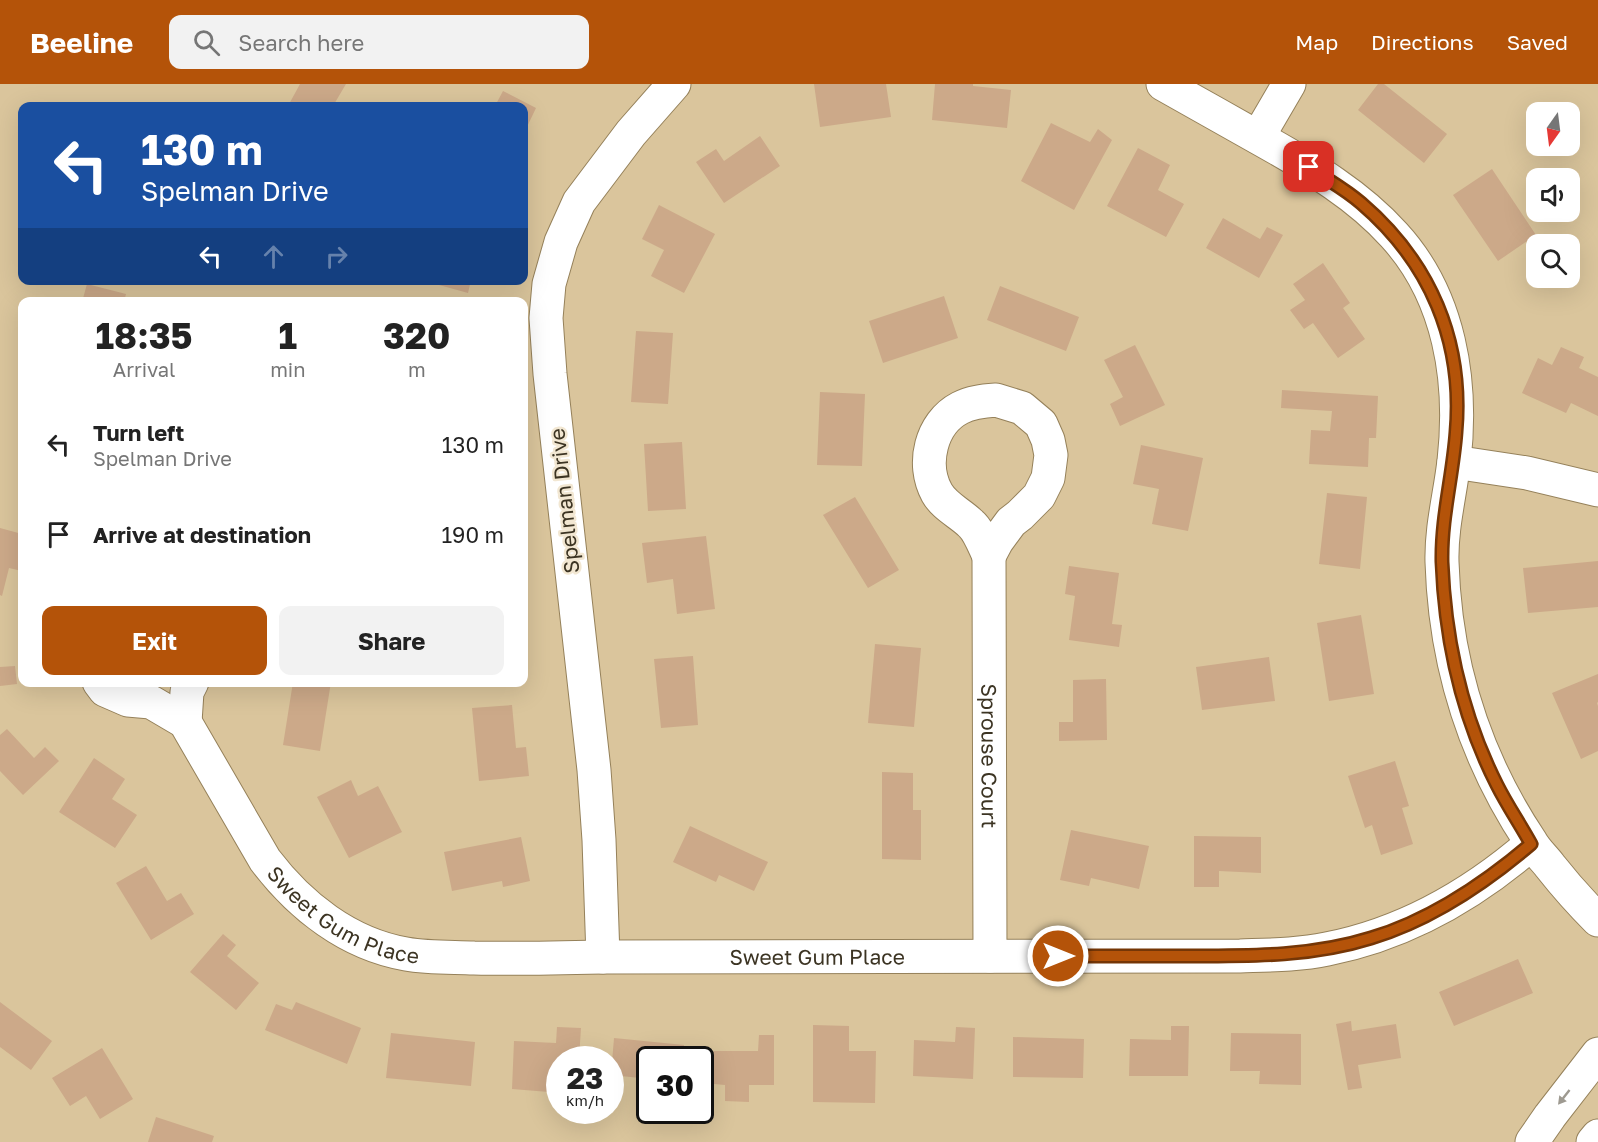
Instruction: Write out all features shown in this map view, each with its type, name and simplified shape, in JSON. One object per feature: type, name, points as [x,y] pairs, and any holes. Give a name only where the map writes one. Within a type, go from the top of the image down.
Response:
[{"type":"street","name":"Spelman Drive","points":[[603,957],[594,770],[550,374],[546,318],[549,284],[561,242],[579,202],[631,133],[675,84]]},
{"type":"street","points":[[1163,84],[1309,167],[1360,202],[1395,235],[1412,257],[1436,298],[1455,370],[1458,413],[1454,462],[1443,522],[1442,561],[1446,616],[1455,669],[1469,719],[1497,784],[1531,844],[1575,897],[1598,920]]},
{"type":"street","points":[[1258,137],[1289,84]]},
{"type":"street","points":[[996,400],[1022,408],[1041,424],[1051,455],[1048,478],[1039,496],[1011,522],[989,556],[973,525],[945,504],[936,492],[929,460],[936,430],[946,418],[960,408],[977,401],[996,400]]},
{"type":"street","points":[[1454,462],[1527,473],[1598,490]]},
{"type":"street","name":"Sprouse Court","points":[[989,556],[990,956]]},
{"type":"street","name":"Sweet Gum Place","points":[[103,687],[128,700],[151,702],[185,722],[265,860],[297,897],[334,926],[359,939],[405,954],[428,957],[1240,956],[1289,954],[1326,950],[1372,938],[1415,922],[1474,888],[1506,866],[1531,844]]},
{"type":"street","points":[[185,722],[187,692],[190,687]]},
{"type":"street","points":[[1532,1142],[1598,1054]]},
{"type":"street","points":[[1593,1142],[1598,1136]]},
{"type":"building","points":[[300,84],[346,84],[335,102],[290,102]]},
{"type":"building","points":[[814,84],[886,84],[891,117],[820,127]]},
{"type":"building","points":[[935,84],[973,84],[973,86],[1011,90],[1007,128],[932,120]]},
{"type":"building","points":[[1378,84],[1384,84],[1447,134],[1424,163],[1358,110]]},
{"type":"building","points":[[503,91],[524,102],[497,102]]},
{"type":"building","points":[[528,104],[536,108],[528,125]]},
{"type":"building","points":[[1051,123],[1090,142],[1098,129],[1112,140],[1074,210],[1021,181]]},
{"type":"building","points":[[760,136],[780,166],[724,203],[696,162],[716,149],[724,161]]},
{"type":"building","points":[[1138,148],[1170,165],[1158,190],[1184,204],[1166,237],[1107,206]]},
{"type":"building","points":[[1492,169],[1535,234],[1526,234],[1526,242],[1498,261],[1453,195]]},
{"type":"building","points":[[659,205],[715,234],[684,293],[651,276],[664,250],[642,239]]},
{"type":"building","points":[[1223,218],[1260,239],[1267,227],[1283,235],[1259,278],[1206,248]]},
{"type":"building","points":[[1323,263],[1350,303],[1343,308],[1365,339],[1338,358],[1313,323],[1304,329],[1290,310],[1305,300],[1293,284]]},
{"type":"building","points":[[87,285],[126,294],[125,297],[83,297]]},
{"type":"building","points":[[439,285],[470,285],[468,293]]},
{"type":"building","points":[[1000,286],[1079,317],[1066,351],[987,320]]},
{"type":"building","points":[[944,296],[958,338],[883,363],[869,321]]},
{"type":"building","points":[[636,331],[673,333],[668,404],[631,402]]},
{"type":"building","points":[[1135,345],[1165,405],[1120,426],[1110,404],[1123,397],[1104,360]]},
{"type":"building","points":[[1561,347],[1584,357],[1579,368],[1598,377],[1598,416],[1571,403],[1566,413],[1522,393],[1538,358],[1552,365]]},
{"type":"building","points":[[1282,390],[1378,396],[1376,438],[1369,438],[1368,467],[1309,464],[1311,430],[1330,431],[1332,411],[1281,408]]},
{"type":"building","points":[[820,392],[865,394],[862,466],[817,465]]},
{"type":"building","points":[[682,442],[686,509],[648,511],[644,444]]},
{"type":"building","points":[[1141,445],[1203,458],[1188,531],[1152,524],[1159,489],[1133,484]]},
{"type":"building","points":[[1327,493],[1367,497],[1360,569],[1319,564]]},
{"type":"building","points":[[855,497],[899,570],[868,588],[823,515]]},
{"type":"building","points":[[0,528],[18,533],[18,570],[9,568],[2,596],[0,595]]},
{"type":"building","points":[[706,536],[715,609],[677,614],[673,579],[647,583],[642,543]]},
{"type":"building","points":[[1598,561],[1598,607],[1528,613],[1523,568]]},
{"type":"building","points":[[1069,566],[1119,573],[1112,624],[1122,625],[1119,647],[1069,640],[1075,596],[1065,594]]},
{"type":"building","points":[[1361,615],[1374,694],[1329,701],[1317,623]]},
{"type":"building","points":[[875,644],[921,648],[914,727],[868,723]]},
{"type":"building","points":[[693,656],[698,725],[661,728],[654,659]]},
{"type":"building","points":[[1269,657],[1275,701],[1202,710],[1196,667]]},
{"type":"building","points":[[15,666],[17,684],[0,686],[0,667]]},
{"type":"building","points":[[1598,674],[1598,751],[1581,759],[1552,693]]},
{"type":"building","points":[[1106,679],[1107,740],[1059,741],[1059,722],[1073,722],[1073,680]]},
{"type":"building","points":[[292,687],[330,687],[320,751],[283,745]]},
{"type":"building","points":[[512,705],[516,748],[526,747],[529,776],[479,781],[472,708]]},
{"type":"building","points":[[7,729],[34,758],[45,747],[59,761],[23,795],[0,771],[0,735]]},
{"type":"building","points":[[94,758],[125,779],[112,799],[137,815],[115,848],[59,812]]},
{"type":"building","points":[[1395,761],[1409,806],[1402,808],[1413,844],[1381,855],[1372,825],[1365,828],[1348,776]]},
{"type":"building","points":[[882,772],[913,773],[913,810],[921,810],[921,860],[882,859]]},
{"type":"building","points":[[351,780],[358,796],[378,786],[402,832],[349,858],[317,797]]},
{"type":"building","points":[[690,826],[768,862],[754,891],[719,875],[716,882],[673,862]]},
{"type":"building","points":[[1071,830],[1149,846],[1139,889],[1091,878],[1089,886],[1060,880]]},
{"type":"building","points":[[1194,836],[1261,837],[1261,873],[1219,871],[1219,887],[1194,887]]},
{"type":"building","points":[[521,837],[530,881],[503,887],[502,881],[452,891],[444,852]]},
{"type":"building","points":[[146,866],[167,901],[181,893],[194,914],[151,940],[116,883]]},
{"type":"building","points":[[223,934],[236,945],[227,956],[259,983],[236,1010],[190,972]]},
{"type":"building","points":[[1518,959],[1533,993],[1454,1026],[1439,992]]},
{"type":"building","points":[[0,1002],[52,1041],[31,1070],[0,1047]]},
{"type":"building","points":[[296,1002],[361,1028],[347,1064],[265,1030],[276,1004],[292,1010]]},
{"type":"building","points":[[1351,1021],[1352,1031],[1396,1024],[1401,1058],[1358,1065],[1362,1088],[1348,1090],[1336,1024]]},
{"type":"building","points":[[813,1025],[849,1026],[849,1051],[876,1051],[875,1103],[813,1102]]},
{"type":"building","points":[[1171,1026],[1189,1026],[1188,1076],[1129,1076],[1130,1039],[1171,1040]]},
{"type":"building","points":[[557,1027],[581,1028],[580,1046],[546,1046],[546,1092],[512,1089],[514,1041],[556,1043]]},
{"type":"building","points":[[956,1027],[975,1028],[973,1079],[913,1076],[914,1040],[955,1042]]},
{"type":"building","points":[[391,1033],[475,1042],[471,1086],[386,1078]]},
{"type":"building","points":[[1231,1033],[1301,1034],[1301,1085],[1259,1084],[1260,1071],[1230,1071]]},
{"type":"building","points":[[759,1035],[774,1035],[774,1085],[749,1085],[749,1102],[725,1101],[725,1085],[714,1084],[714,1051],[758,1051]]},
{"type":"building","points":[[1013,1037],[1084,1039],[1083,1078],[1013,1077]]},
{"type":"building","points":[[614,1038],[684,1045],[636,1046],[636,1078],[624,1076],[624,1046],[613,1046]]},
{"type":"building","points":[[102,1048],[133,1099],[100,1119],[86,1096],[70,1106],[52,1078]]},
{"type":"building","points":[[156,1117],[214,1136],[212,1142],[148,1142]]},
{"type":"route","points":[[1058,956],[1240,956],[1326,950],[1372,938],[1415,922],[1474,888],[1506,866],[1531,844],[1497,784],[1469,719],[1455,669],[1446,616],[1442,561],[1443,522],[1454,462],[1458,413],[1455,370],[1449,340],[1436,298],[1412,257],[1395,235],[1360,202],[1309,167]]}]
